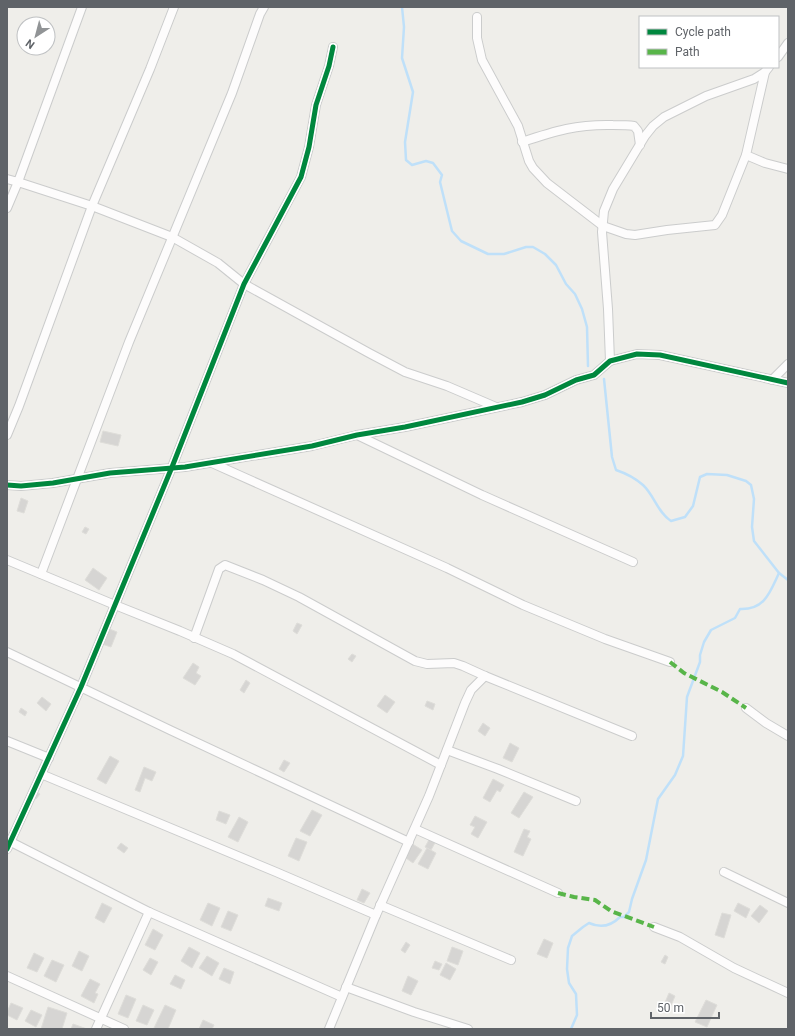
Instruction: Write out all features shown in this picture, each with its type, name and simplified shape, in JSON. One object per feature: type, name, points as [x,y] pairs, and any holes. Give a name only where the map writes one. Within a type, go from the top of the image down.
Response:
[{"type":"street","points":[[7,208],[18,182],[82,7]]},
{"type":"street","points":[[7,435],[92,206],[150,69],[174,7]]},
{"type":"street","points":[[41,574],[129,342],[232,93],[260,14],[264,7]]},
{"type":"street","points":[[477,17],[477,38],[482,60],[515,120],[529,161],[540,176],[554,189],[603,226],[631,235],[715,225],[722,215],[746,155],[767,70]]},
{"type":"street","points":[[779,56],[788,43]]},
{"type":"street","points":[[333,47],[329,66],[316,105],[309,147],[301,176],[244,284],[172,467],[81,687],[42,774],[8,843],[149,912],[342,997]]},
{"type":"street","points":[[610,361],[603,226],[604,211],[613,189],[652,126],[664,116],[706,96],[754,79],[767,70]]},
{"type":"street","points":[[522,142],[564,129],[595,124],[634,126],[638,131],[640,145]]},
{"type":"street","points":[[746,155],[765,163],[788,169]]},
{"type":"street","points":[[7,179],[92,206],[172,237],[218,263],[244,284],[296,314],[405,372],[447,386],[496,407]]},
{"type":"street","points":[[7,485],[38,485],[110,472],[185,467],[312,446],[358,435],[405,427],[522,402],[545,395],[576,380],[594,375],[610,361],[637,354],[660,356],[788,383]]},
{"type":"street","points":[[772,380],[788,364]]},
{"type":"street","points":[[358,435],[482,495],[634,562]]},
{"type":"street","points":[[212,463],[440,564],[523,605],[605,639],[670,662]]},
{"type":"street","points":[[7,560],[232,654],[441,765]]},
{"type":"street","points":[[194,638],[219,569],[225,565],[264,580],[299,597],[415,661],[427,664],[454,663],[464,666],[632,736]]},
{"type":"street","points":[[7,652],[409,842]]},
{"type":"street","points":[[329,1029],[380,905],[415,829],[467,697],[477,683],[485,676]]},
{"type":"street","points":[[746,708],[766,723],[788,736]]},
{"type":"street","points":[[7,741],[49,758]]},
{"type":"street","points":[[447,750],[576,801]]},
{"type":"street","points":[[42,774],[376,915]]},
{"type":"street","points":[[415,829],[558,893]]},
{"type":"street","points":[[724,872],[788,904]]},
{"type":"street","points":[[380,905],[511,960]]},
{"type":"street","points":[[96,1029],[149,912]]},
{"type":"street","points":[[654,927],[680,937],[734,968],[788,993]]},
{"type":"street","points":[[7,976],[124,1029]]},
{"type":"street","points":[[346,987],[414,1012],[468,1029]]},
{"type":"building","points":[[103,431],[121,435],[118,446],[100,442]]},
{"type":"building","points":[[21,498],[28,501],[24,513],[17,511]]},
{"type":"building","points":[[85,527],[89,529],[86,534],[82,532]]},
{"type":"building","points":[[93,568],[107,578],[99,590],[85,580]]},
{"type":"building","points":[[297,623],[302,625],[297,634],[293,631]]},
{"type":"building","points":[[107,628],[117,632],[111,647],[102,644]]},
{"type":"building","points":[[352,654],[356,656],[352,662],[348,659]]},
{"type":"building","points":[[193,663],[199,667],[196,673],[201,676],[195,685],[183,678]]},
{"type":"building","points":[[246,680],[250,683],[244,693],[240,690]]},
{"type":"building","points":[[385,695],[395,702],[387,713],[377,706]]},
{"type":"building","points":[[42,697],[51,704],[46,711],[37,703]]},
{"type":"building","points":[[427,701],[435,704],[433,710],[425,706]]},
{"type":"building","points":[[21,708],[27,712],[25,716],[19,712]]},
{"type":"building","points":[[483,723],[490,728],[485,736],[478,731]]},
{"type":"building","points":[[510,743],[519,748],[512,762],[503,758]]},
{"type":"building","points":[[110,756],[119,761],[106,784],[97,779]]},
{"type":"building","points":[[284,760],[290,763],[284,772],[279,769]]},
{"type":"building","points":[[144,767],[156,772],[152,781],[145,778],[140,792],[135,790]]},
{"type":"building","points":[[493,779],[504,785],[500,792],[497,790],[490,802],[483,798]]},
{"type":"building","points":[[35,791],[40,794],[36,799],[32,797]]},
{"type":"building","points":[[524,792],[533,797],[519,818],[511,813]]},
{"type":"building","points":[[312,810],[322,815],[310,836],[300,831]]},
{"type":"building","points":[[219,811],[230,815],[226,824],[216,820]]},
{"type":"building","points":[[475,816],[487,822],[478,838],[471,834],[475,827],[470,825]]},
{"type":"building","points":[[239,817],[248,822],[238,842],[228,837]]},
{"type":"building","points":[[524,829],[530,831],[527,837],[531,839],[523,856],[514,852]]},
{"type":"building","points":[[296,838],[307,842],[299,861],[288,856]]},
{"type":"building","points":[[430,838],[436,841],[431,850],[425,847]]},
{"type":"building","points":[[121,843],[128,848],[124,853],[117,848]]},
{"type":"building","points":[[411,843],[422,850],[413,863],[403,856]]},
{"type":"building","points":[[427,848],[436,853],[428,869],[418,864]]},
{"type":"building","points":[[362,889],[370,893],[364,903],[357,900]]},
{"type":"building","points":[[268,898],[282,903],[279,911],[265,906]]},
{"type":"building","points":[[102,903],[112,908],[104,923],[95,918]]},
{"type":"building","points":[[208,903],[220,908],[212,926],[200,920]]},
{"type":"building","points":[[738,903],[750,909],[746,918],[734,911]]},
{"type":"building","points":[[760,905],[768,911],[759,923],[751,916]]},
{"type":"building","points":[[228,911],[238,915],[231,931],[221,927]]},
{"type":"building","points":[[722,913],[731,915],[724,938],[715,935]]},
{"type":"building","points":[[153,929],[163,935],[155,950],[145,945]]},
{"type":"building","points":[[544,939],[553,943],[547,958],[537,954]]},
{"type":"building","points":[[406,942],[410,945],[405,953],[401,950]]},
{"type":"building","points":[[189,947],[200,953],[192,968],[181,961]]},
{"type":"building","points":[[452,947],[463,951],[458,965],[447,961]]},
{"type":"building","points":[[79,951],[89,956],[82,971],[72,966]]},
{"type":"building","points":[[34,953],[44,958],[37,972],[27,968]]},
{"type":"building","points":[[665,955],[668,957],[665,964],[661,962]]},
{"type":"building","points":[[207,956],[219,963],[212,976],[199,968]]},
{"type":"building","points":[[150,958],[158,962],[151,975],[143,970]]},
{"type":"building","points":[[52,960],[64,965],[56,982],[44,976]]},
{"type":"building","points":[[435,961],[442,964],[439,970],[432,968]]},
{"type":"building","points":[[446,963],[456,969],[450,980],[440,975]]},
{"type":"building","points":[[224,968],[234,972],[230,984],[219,979]]},
{"type":"building","points":[[175,975],[185,980],[181,989],[170,984]]},
{"type":"building","points":[[408,976],[418,981],[411,995],[402,991]]},
{"type":"building","points":[[90,979],[100,984],[95,993],[98,994],[94,1003],[81,996]]},
{"type":"building","points":[[669,993],[675,996],[670,1008],[664,1005]]},
{"type":"building","points":[[126,995],[136,999],[128,1018],[118,1014]]},
{"type":"building","points":[[706,1000],[717,1005],[707,1027],[695,1022]]},
{"type":"building","points":[[11,1003],[23,1008],[17,1020],[7,1015]]},
{"type":"building","points":[[143,1005],[154,1010],[147,1025],[136,1021]]},
{"type":"building","points":[[165,1005],[176,1010],[168,1029],[155,1029],[154,1028]]},
{"type":"building","points":[[48,1007],[67,1013],[62,1029],[41,1029]]},
{"type":"building","points":[[31,1010],[42,1015],[36,1027],[25,1021]]},
{"type":"building","points":[[203,1020],[214,1025],[212,1029],[199,1029]]},
{"type":"building","points":[[73,1024],[87,1029],[71,1029]]},
{"type":"waterway","points":[[402,7],[404,27],[402,58],[413,92],[405,142],[406,160],[412,165],[426,161],[433,163],[442,175],[440,182],[452,231],[461,241],[488,254],[504,254],[526,247],[533,247],[545,254],[556,265],[566,284],[575,294],[582,309],[587,327],[588,366]]},
{"type":"waterway","points":[[604,379],[612,457],[616,470],[630,476],[643,485],[659,509],[671,521],[685,517],[693,506],[700,477],[707,474],[727,475],[746,481],[751,485],[754,499],[752,527],[754,541],[779,573],[788,580]]},
{"type":"waterway","points":[[571,1029],[577,1015],[576,994],[569,983],[567,969],[568,948],[572,936],[589,923],[601,926],[609,924],[620,917],[624,917],[629,912],[646,860],[658,799],[675,775],[683,756],[687,697],[700,662],[700,655],[704,642],[711,630],[735,618],[740,609],[748,609],[761,603],[766,598],[779,573]]},
{"type":"marked path","points":[[670,662],[684,673],[722,692],[746,708]]},
{"type":"marked path","points":[[558,893],[595,900],[611,911],[654,927]]},
{"type":"cycle path","points":[[7,849],[81,687],[172,467],[244,284],[301,177],[309,147],[316,105],[329,66],[333,47]]},
{"type":"cycle path","points":[[7,485],[21,486],[53,483],[110,473],[185,467],[312,446],[357,435],[405,427],[522,402],[545,395],[576,380],[594,375],[610,361],[637,354],[660,355],[788,383]]}]
